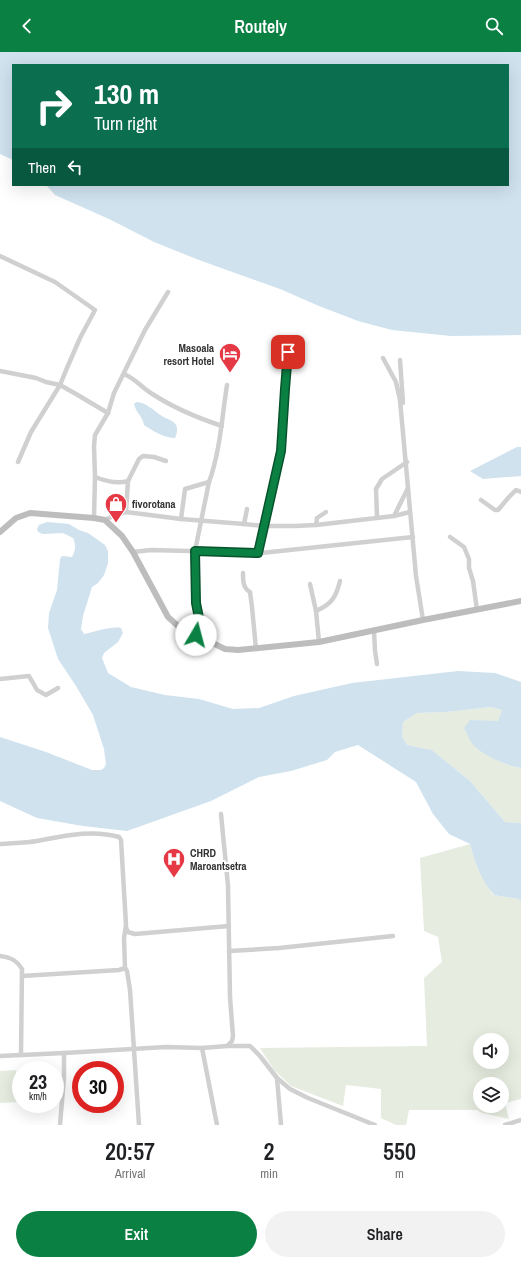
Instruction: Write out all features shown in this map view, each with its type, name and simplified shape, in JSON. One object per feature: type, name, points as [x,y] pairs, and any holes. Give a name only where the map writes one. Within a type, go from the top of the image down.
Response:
[{"type":"main road","points":[[0,532],[16,518],[30,513],[105,520],[122,536],[168,617],[178,626],[225,649],[256,649],[319,642],[521,601]]},
{"type":"street","points":[[0,256],[55,282],[95,310],[80,338],[60,385],[31,432],[18,462]]},
{"type":"street","points":[[94,518],[94,435],[108,413],[114,393],[145,330],[168,292]]},
{"type":"street","points":[[258,553],[281,451],[288,352]]},
{"type":"street","points":[[383,358],[396,382],[400,400],[416,576],[423,620]]},
{"type":"street","points":[[400,360],[403,400],[402,420]]},
{"type":"street","points":[[0,371],[60,385],[108,413]]},
{"type":"street","points":[[124,374],[133,378],[140,386],[174,407],[222,426]]},
{"type":"street","points":[[196,635],[199,618],[196,603],[195,551],[222,426],[227,385]]},
{"type":"street","points":[[126,512],[128,481],[139,459],[143,456],[154,457],[166,462]]},
{"type":"street","points":[[377,517],[376,489],[382,479],[406,462]]},
{"type":"street","points":[[95,477],[108,481],[128,481]]},
{"type":"street","points":[[180,519],[186,489],[209,482]]},
{"type":"street","points":[[394,516],[408,488]]},
{"type":"street","points":[[481,500],[495,510],[498,510],[508,497],[519,492]]},
{"type":"street","points":[[244,524],[247,509]]},
{"type":"street","points":[[105,520],[126,512],[180,519],[265,526],[316,525],[394,516],[410,512]]},
{"type":"street","points":[[316,525],[317,518],[326,512]]},
{"type":"street","points":[[132,552],[151,550],[258,553],[413,536]]},
{"type":"street","points":[[450,537],[464,547],[469,559],[469,568],[473,582],[477,610]]},
{"type":"street","points":[[243,573],[244,585],[246,590],[250,592],[256,649]]},
{"type":"street","points":[[316,611],[334,599],[340,581]]},
{"type":"street","points":[[310,584],[316,611],[319,642]]},
{"type":"street","points":[[374,631],[377,664]]},
{"type":"street","points":[[0,679],[29,676],[37,690],[46,695],[58,688]]},
{"type":"street","points":[[222,814],[228,886],[230,997],[233,1036],[232,1041],[227,1046]]},
{"type":"street","points":[[0,844],[37,841],[77,834],[119,837],[121,840],[126,925],[124,938],[125,968],[128,975],[130,990],[139,1125]]},
{"type":"street","points":[[126,925],[128,932],[135,934],[229,926]]},
{"type":"street","points":[[229,951],[279,948],[393,936]]},
{"type":"street","points":[[0,956],[16,961],[22,970],[21,1055]]},
{"type":"street","points":[[22,976],[119,970],[125,968]]},
{"type":"street","points":[[0,1056],[166,1047],[202,1048],[250,1046],[260,1056],[276,1078],[290,1089],[308,1098],[375,1125]]},
{"type":"street","points":[[202,1048],[217,1125]]},
{"type":"street","points":[[60,1125],[64,1078],[64,1053]]},
{"type":"street","points":[[276,1078],[281,1125]]},
{"type":"street","points":[[505,1125],[521,1120]]},
{"type":"shaded area","points":[[490,707],[502,710],[498,722],[470,720],[472,743],[495,759],[507,765],[521,768],[521,823],[505,822],[470,781],[432,750],[407,745],[402,736],[403,722],[417,713],[447,712]]},
{"type":"shaded area","points":[[470,844],[479,871],[493,895],[518,899],[521,901],[521,1099],[509,1102],[509,1077],[473,1077],[473,1110],[409,1110],[406,1125],[396,1125],[381,1118],[381,1089],[346,1085],[343,1106],[291,1086],[274,1070],[260,1048],[427,1046],[424,978],[442,962],[438,937],[424,931],[420,858]]},
{"type":"shaded area","points":[[12,1070],[12,1102],[0,1103],[0,1071]]},
{"type":"shaded area","points":[[482,1113],[508,1113],[509,1119]]},
{"type":"water","points":[[0,52],[521,52],[521,335],[451,336],[392,330],[358,321],[280,289],[154,242],[111,220],[55,195],[47,186],[509,186],[509,64],[12,64],[12,160],[0,154]]},
{"type":"water","points":[[136,402],[147,405],[175,423],[177,433],[175,438],[155,432],[144,425],[135,407],[134,404]]},
{"type":"water","points":[[517,447],[521,447],[521,476],[483,479],[470,471]]},
{"type":"water","points":[[47,522],[69,524],[88,533],[105,545],[108,551],[108,563],[104,575],[98,583],[92,587],[83,616],[81,629],[84,634],[108,628],[121,628],[123,633],[118,642],[104,653],[102,658],[108,673],[131,687],[165,695],[199,699],[233,709],[259,708],[294,696],[352,683],[458,671],[495,673],[521,682],[521,768],[508,765],[480,751],[471,742],[464,728],[470,720],[498,721],[502,710],[490,707],[447,712],[417,713],[403,722],[402,736],[407,745],[432,750],[470,781],[505,822],[521,823],[521,901],[518,899],[494,895],[485,883],[479,871],[470,844],[449,834],[433,814],[416,782],[358,745],[335,752],[327,760],[291,771],[259,777],[211,801],[127,831],[83,826],[37,818],[0,801],[0,737],[46,752],[92,770],[101,770],[106,764],[104,749],[93,715],[58,659],[48,628],[49,613],[57,590],[60,559],[62,556],[72,557],[75,543],[73,538],[63,533],[43,534],[38,532],[37,529],[39,525]]},
{"type":"place","name":"Masoala resort Hotel","points":[[230,374]]},
{"type":"place","name":"fivorotana","points":[[116,524]]},
{"type":"place","name":"CHRD Maroantsetra","points":[[174,878]]},
{"type":"route","points":[[196,635],[199,618],[196,603],[195,551],[258,553],[281,451],[288,352]]}]
